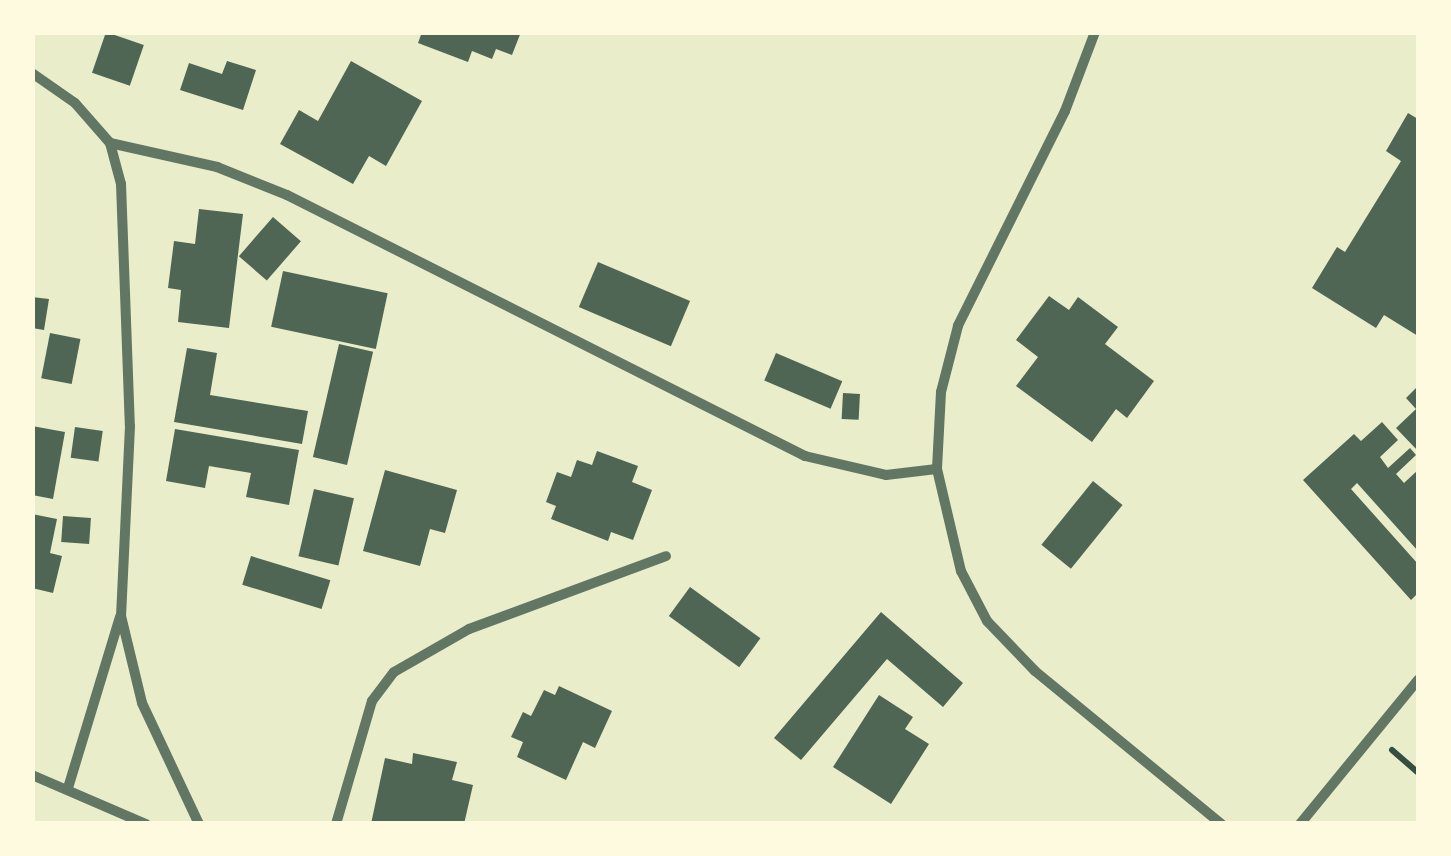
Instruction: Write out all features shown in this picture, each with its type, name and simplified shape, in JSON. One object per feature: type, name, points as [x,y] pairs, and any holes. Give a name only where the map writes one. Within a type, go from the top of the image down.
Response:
[{"type":"street","points":[[1094,32],[1065,111],[958,326],[940,392],[936,470],[961,571],[987,621],[1035,671],[1221,824]]},
{"type":"street","points":[[32,73],[75,103],[110,143],[121,184],[130,426],[121,616],[68,788]]},
{"type":"street","points":[[110,143],[218,167],[287,195],[805,456],[886,475],[936,470]]},
{"type":"street","points":[[336,824],[372,701],[394,672],[469,629],[666,556]]},
{"type":"street","points":[[121,616],[142,702],[199,824]]},
{"type":"street","points":[[1300,824],[1418,680]]},
{"type":"street","points":[[32,774],[146,824]]},
{"type":"building","points":[[106,32],[144,45],[130,86],[92,73]]},
{"type":"building","points":[[422,32],[521,32],[512,55],[496,49],[492,59],[472,51],[468,62],[418,43]]},
{"type":"building","points":[[227,61],[256,70],[243,110],[180,90],[189,63],[222,74]]},
{"type":"building","points":[[351,61],[422,101],[386,166],[369,156],[353,184],[280,144],[299,110],[318,121]]},
{"type":"building","points":[[1408,113],[1418,119],[1418,336],[1384,315],[1376,328],[1312,288],[1337,247],[1345,252],[1401,161],[1386,151]]},
{"type":"building","points":[[199,209],[243,214],[229,328],[178,322],[181,290],[168,288],[174,241],[195,244]]},
{"type":"building","points":[[273,217],[301,241],[267,281],[239,256]]},
{"type":"building","points":[[598,262],[690,301],[671,346],[579,307]]},
{"type":"building","points":[[283,271],[388,293],[376,349],[271,327]]},
{"type":"building","points":[[1049,296],[1069,310],[1078,297],[1118,327],[1105,344],[1154,381],[1127,418],[1116,409],[1092,442],[1016,386],[1038,357],[1016,340]]},
{"type":"building","points":[[32,297],[49,299],[44,330],[32,328]]},
{"type":"building","points":[[50,333],[80,339],[72,384],[41,378]]},
{"type":"building","points":[[339,344],[373,352],[347,465],[313,457]]},
{"type":"building","points":[[187,348],[217,353],[210,395],[308,411],[302,444],[174,422]]},
{"type":"building","points":[[776,353],[842,381],[831,409],[764,381]]},
{"type":"building","points":[[1418,386],[1418,451],[1396,428],[1416,409],[1406,398]]},
{"type":"building","points":[[843,393],[860,394],[859,420],[842,419]]},
{"type":"building","points":[[1382,422],[1398,440],[1380,457],[1388,468],[1410,448],[1416,455],[1396,474],[1404,483],[1418,470],[1418,551],[1357,483],[1351,489],[1418,564],[1418,593],[1411,600],[1303,480],[1354,434],[1361,441]]},
{"type":"building","points":[[32,426],[65,432],[53,499],[32,495]]},
{"type":"building","points":[[75,427],[103,431],[98,462],[71,458]]},
{"type":"building","points":[[175,429],[299,450],[289,505],[246,497],[251,473],[209,466],[205,488],[166,481]]},
{"type":"building","points":[[597,451],[638,466],[632,482],[652,490],[633,540],[611,532],[608,541],[551,519],[556,506],[546,502],[557,472],[571,477],[577,460],[592,465]]},
{"type":"building","points":[[385,470],[457,490],[445,533],[430,529],[420,566],[363,551]]},
{"type":"building","points":[[1093,481],[1123,505],[1071,569],[1041,545]]},
{"type":"building","points":[[314,489],[354,498],[338,565],[298,556]]},
{"type":"building","points":[[32,514],[57,519],[50,553],[62,556],[53,593],[32,588]]},
{"type":"building","points":[[63,516],[91,518],[89,544],[61,542]]},
{"type":"building","points":[[251,556],[330,580],[322,609],[242,585]]},
{"type":"building","points":[[690,587],[760,638],[739,667],[669,616]]},
{"type":"building","points":[[881,612],[963,683],[943,707],[887,659],[801,760],[774,738]]},
{"type":"building","points":[[559,686],[612,711],[595,748],[583,742],[566,780],[517,757],[523,742],[511,737],[523,712],[531,716],[544,690],[555,695]]},
{"type":"building","points":[[879,695],[913,717],[905,729],[929,744],[891,804],[833,767]]},
{"type":"building","points":[[413,753],[457,762],[452,780],[473,785],[464,824],[371,824],[385,758],[412,764]]}]
